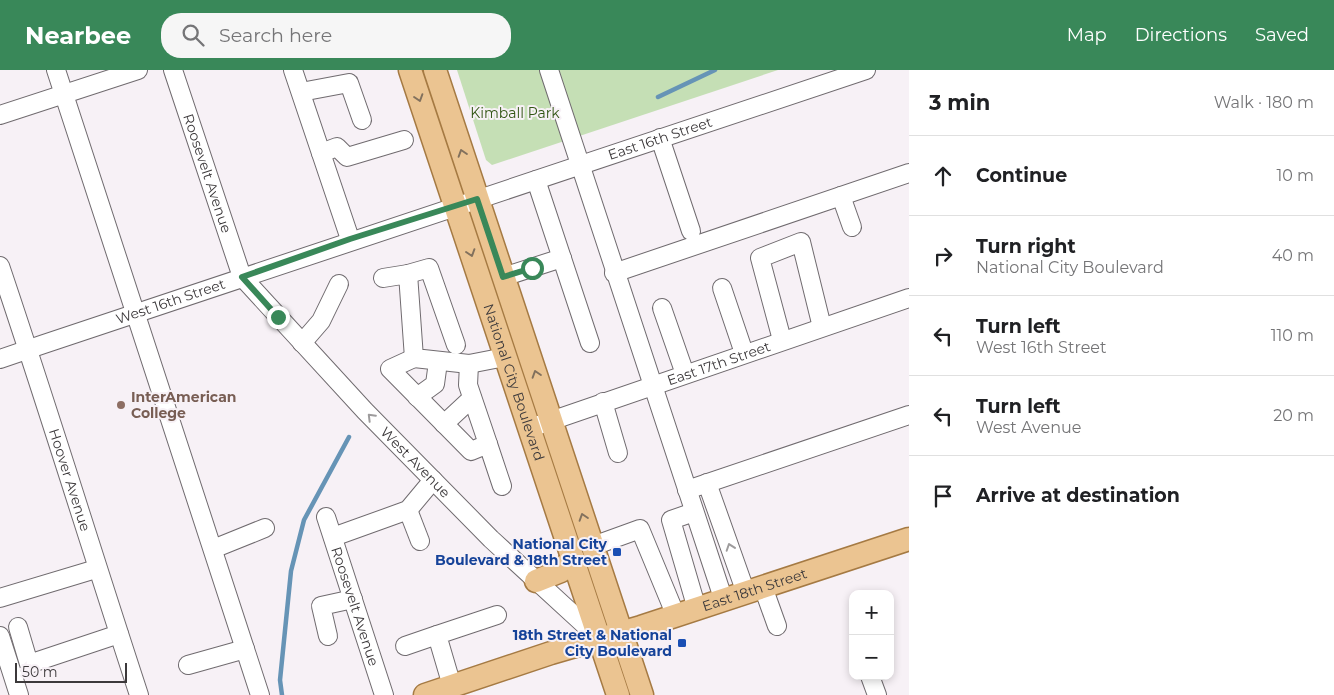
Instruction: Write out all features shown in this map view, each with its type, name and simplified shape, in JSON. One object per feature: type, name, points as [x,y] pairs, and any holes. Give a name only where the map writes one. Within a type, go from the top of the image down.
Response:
[{"type":"main road","name":"National City Boulevard","points":[[410,70],[618,695]]},
{"type":"main road","name":"National City Boulevard","points":[[434,70],[642,695]]},
{"type":"main road","name":"East 18th Street","points":[[425,695],[724,601],[909,539]]},
{"type":"main road","points":[[536,581],[561,571],[572,558]]},
{"type":"street","points":[[56,70],[260,695]]},
{"type":"street","points":[[0,115],[138,70]]},
{"type":"street","name":"Roosevelt Avenue","points":[[173,70],[242,277]]},
{"type":"street","points":[[293,70],[350,239]]},
{"type":"street","points":[[549,70],[614,273],[724,601]]},
{"type":"street","name":"East 16th Street","points":[[455,206],[866,70]]},
{"type":"street","points":[[301,92],[349,82],[362,120]]},
{"type":"street","points":[[660,138],[690,231]]},
{"type":"street","points":[[321,153],[337,146],[347,157],[404,140]]},
{"type":"street","points":[[614,273],[909,173]]},
{"type":"street","points":[[536,180],[590,343]]},
{"type":"street","points":[[841,196],[852,227]]},
{"type":"street","name":"West 16th Street","points":[[0,359],[137,314],[350,239],[455,206]]},
{"type":"street","points":[[782,340],[760,258],[801,242],[822,327]]},
{"type":"street","points":[[503,277],[562,258]]},
{"type":"street","name":"Hoover Avenue","points":[[0,266],[28,349],[96,569],[139,695]]},
{"type":"street","points":[[383,278],[430,268],[456,346]]},
{"type":"street","points":[[408,274],[414,358]]},
{"type":"street","name":"West Avenue","points":[[242,277],[365,412],[536,581],[600,639]]},
{"type":"street","points":[[302,343],[321,321],[339,284]]},
{"type":"street","points":[[722,288],[744,353]]},
{"type":"street","name":"East 17th Street","points":[[529,428],[909,298]]},
{"type":"street","points":[[662,308],[685,374]]},
{"type":"street","points":[[488,444],[471,451],[390,369],[414,358],[468,364],[505,357]]},
{"type":"street","points":[[417,397],[435,384],[438,362]]},
{"type":"street","points":[[468,364],[468,385],[502,486]]},
{"type":"street","points":[[444,424],[472,398]]},
{"type":"street","points":[[603,402],[618,453]]},
{"type":"street","points":[[687,490],[909,415]]},
{"type":"street","points":[[333,537],[408,510],[433,480]]},
{"type":"street","points":[[708,483],[755,590],[777,626]]},
{"type":"street","points":[[408,510],[420,541]]},
{"type":"street","points":[[694,512],[671,520],[697,609]]},
{"type":"street","name":"Roosevelt Avenue","points":[[326,517],[384,695]]},
{"type":"street","points":[[213,549],[265,528]]},
{"type":"street","points":[[593,546],[640,529],[676,616]]},
{"type":"street","points":[[0,598],[96,569]]},
{"type":"street","points":[[328,636],[321,606],[353,599]]},
{"type":"street","points":[[405,646],[497,615]]},
{"type":"street","points":[[18,627],[29,664],[119,634]]},
{"type":"street","points":[[437,635],[452,686]]},
{"type":"street","points":[[0,636],[19,695]]},
{"type":"street","points":[[188,665],[245,649]]},
{"type":"street","points":[[871,680],[876,695]]},
{"type":"green space","name":"Kimball Park","points":[[457,70],[778,70],[492,165],[486,160]]},
{"type":"waterway","points":[[658,97],[715,70]]},
{"type":"waterway","points":[[282,695],[280,680],[291,571],[304,520],[349,437]]},
{"type":"place","name":"InterAmerican College","points":[[121,405]]},
{"type":"place","name":"National City Boulevard & 18th Street","points":[[617,552]]},
{"type":"place","name":"18th Street & National City Boulevard","points":[[682,643]]},
{"type":"route","points":[[278,317],[242,277],[350,239],[477,199],[503,277],[532,268]]}]
